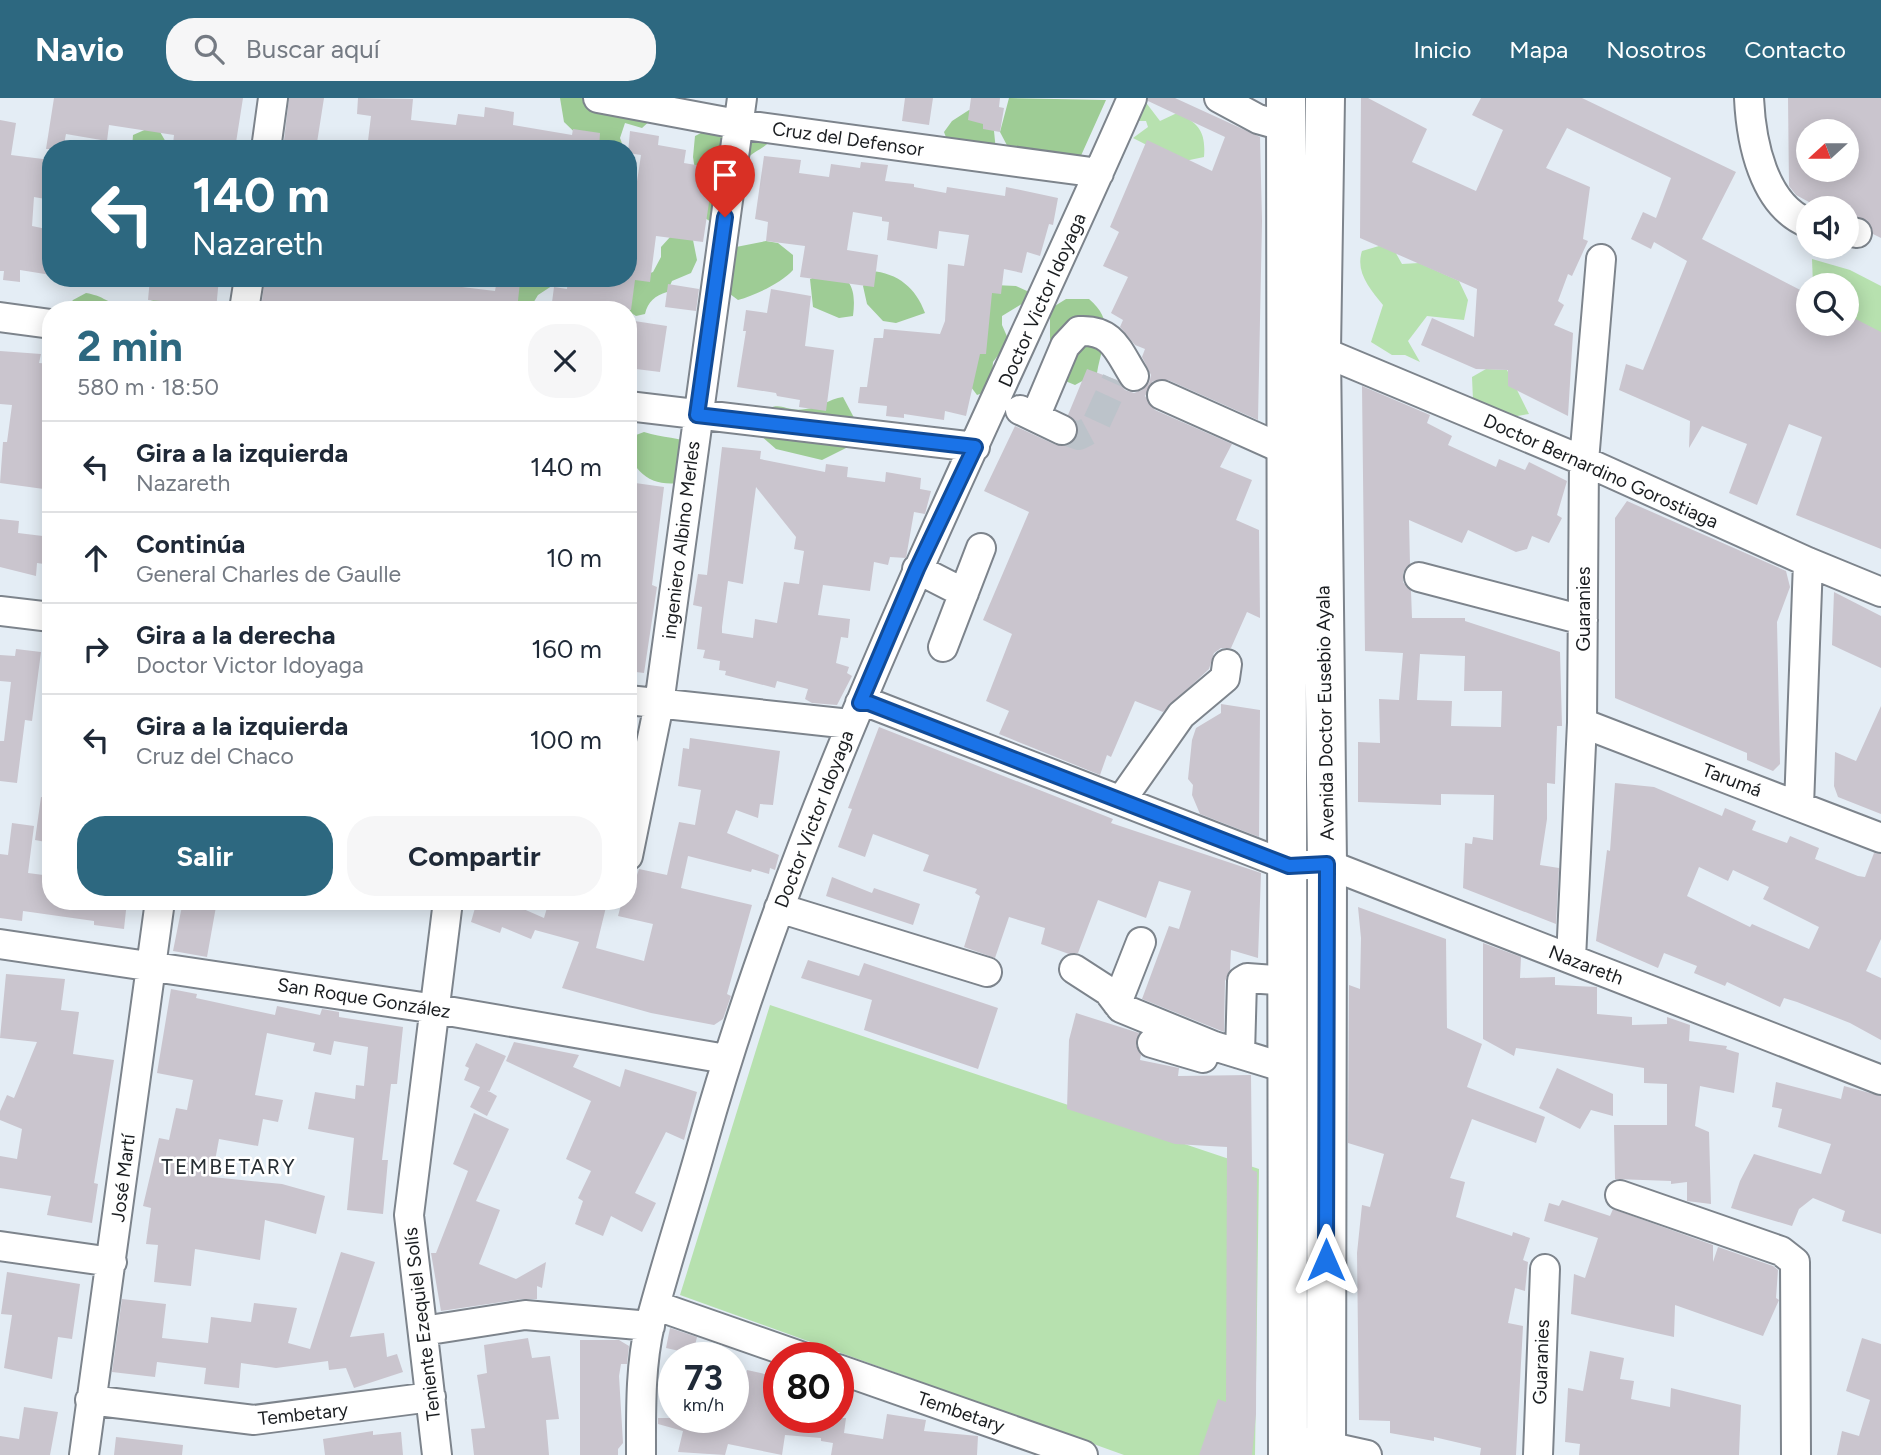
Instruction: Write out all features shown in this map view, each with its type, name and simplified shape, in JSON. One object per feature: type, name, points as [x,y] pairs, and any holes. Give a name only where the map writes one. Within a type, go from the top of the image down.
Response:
[{"type":"highway","name":"Avenida Doctor Eusebio Ayala","points":[[1325,98],[1321,351],[1327,864],[1326,1450]]},
{"type":"highway","name":"Avenida Doctor Eusebio Ayala","points":[[1286,113],[1288,1446]]},
{"type":"street","points":[[267,140],[273,98]]},
{"type":"street","name":"Cruz del Defensor","points":[[598,98],[740,111],[1099,173]]},
{"type":"street","name":"Doctor Victor Idoyaga","points":[[641,1455],[640,1403],[654,1316],[726,1059],[779,908],[855,713],[917,569],[997,400],[1132,98]]},
{"type":"street","points":[[1219,98],[1258,119],[1286,113]]},
{"type":"street","points":[[1749,98],[1750,131],[1776,197],[1789,214],[1796,217]]},
{"type":"street","name":"ingeniero Albino Merles","points":[[637,812],[659,704],[740,111]]},
{"type":"street","name":"Guaranies","points":[[1571,959],[1582,723],[1584,461],[1601,260]]},
{"type":"street","points":[[0,317],[42,323]]},
{"type":"street","points":[[1035,417],[1065,346],[1079,331],[1096,330],[1110,339],[1124,372]]},
{"type":"street","name":"Doctor Bernardino Gorostiaga","points":[[1321,351],[1584,461],[1881,592]]},
{"type":"street","points":[[1162,395],[1285,450]]},
{"type":"street","points":[[997,400],[1062,430]]},
{"type":"street","points":[[637,407],[975,447]]},
{"type":"street","points":[[943,647],[981,548]]},
{"type":"street","points":[[1800,806],[1808,562]]},
{"type":"street","points":[[917,569],[964,593]]},
{"type":"street","points":[[1419,577],[1583,620]]},
{"type":"street","points":[[0,611],[42,616]]},
{"type":"street","points":[[1122,799],[1181,715],[1225,678],[1227,664]]},
{"type":"street","points":[[637,701],[855,713],[869,703],[1289,866]]},
{"type":"street","name":"Tarumá","points":[[1582,723],[1881,838]]},
{"type":"street","name":"Nazareth","points":[[1289,866],[1327,864],[1881,1080]]},
{"type":"street","points":[[779,908],[987,972]]},
{"type":"street","name":"José Martí","points":[[83,1455],[112,1262],[159,910]]},
{"type":"street","name":"Teniente Ezequiel Solís","points":[[437,1455],[409,1215],[447,910]]},
{"type":"street","points":[[1117,1003],[1140,942]]},
{"type":"street","name":"San Roque González","points":[[0,944],[436,1009],[726,1059]]},
{"type":"street","points":[[1074,969],[1108,991],[1117,1003],[1289,1077]]},
{"type":"street","points":[[1240,1054],[1242,981],[1247,978],[1289,981]]},
{"type":"street","points":[[1152,1043],[1289,1077]]},
{"type":"street","points":[[1620,1195],[1781,1251],[1795,1262],[1796,1455]]},
{"type":"street","points":[[0,1246],[112,1262]]},
{"type":"street","name":"Guaranies","points":[[1538,1455],[1545,1269]]},
{"type":"street","points":[[423,1331],[525,1315],[654,1316],[763,1346]]},
{"type":"street","name":"Tembetary","points":[[854,1375],[1083,1455]]},
{"type":"street","name":"Tembetary","points":[[90,1400],[254,1420],[432,1397]]},
{"type":"street","points":[[1288,1446],[1367,1455]]},
{"type":"green space","points":[[560,98],[662,98],[653,118],[642,128],[625,123],[621,140],[583,140],[564,122]]},
{"type":"green space","points":[[1009,98],[1106,100],[1075,169],[1011,153],[1000,132]]},
{"type":"green space","points":[[1144,100],[1160,121],[1177,113],[1196,125],[1204,141],[1204,157],[1180,162],[1133,138],[1148,127],[1146,121],[1131,121]]},
{"type":"green space","points":[[969,110],[993,121],[996,151],[950,148],[944,132],[952,121]]},
{"type":"green space","points":[[156,125],[165,140],[133,140],[133,135]]},
{"type":"green space","points":[[707,130],[771,140],[741,167],[714,224],[702,216],[693,157],[695,136]]},
{"type":"green space","points":[[671,236],[693,240],[697,260],[691,273],[672,281],[667,292],[650,302],[645,314],[637,316],[637,301],[630,301],[632,287],[637,287],[637,278],[653,272],[661,257],[661,247]]},
{"type":"green space","points":[[766,241],[778,243],[793,255],[793,270],[768,288],[738,300],[726,291],[731,248]]},
{"type":"green space","points":[[1379,246],[1393,248],[1402,264],[1419,263],[1459,281],[1468,300],[1464,320],[1427,316],[1408,341],[1420,362],[1405,355],[1392,355],[1371,342],[1383,305],[1365,280],[1360,259],[1362,251]]},
{"type":"green space","points":[[1812,259],[1856,273],[1813,273]]},
{"type":"green space","points":[[871,271],[890,275],[905,283],[917,296],[925,313],[896,323],[883,321],[867,304],[863,286]]},
{"type":"green space","points":[[827,272],[842,277],[851,286],[854,299],[853,316],[839,318],[813,307],[810,279]]},
{"type":"green space","points":[[1859,275],[1881,286],[1881,344],[1859,335]]},
{"type":"green space","points":[[994,285],[1016,286],[1027,291],[1028,300],[1002,316],[1002,325],[1009,341],[993,362],[991,390],[977,395],[965,379]]},
{"type":"green space","points":[[499,287],[550,287],[538,295],[534,301],[502,301]]},
{"type":"green space","points":[[86,293],[109,301],[72,301]]},
{"type":"green space","points":[[164,297],[166,301],[150,301]]},
{"type":"green space","points":[[1066,299],[1089,299],[1103,316],[1105,325],[1097,373],[1075,385],[1058,378],[1050,356],[1050,309]]},
{"type":"green space","points":[[1486,369],[1507,370],[1529,414],[1500,419],[1473,400],[1472,377]]},
{"type":"green space","points":[[843,397],[860,429],[856,443],[822,460],[776,449],[761,436],[756,417],[771,407],[806,409]]},
{"type":"green space","points":[[644,432],[698,445],[679,483],[658,482],[642,474],[637,468],[637,435]]},
{"type":"green space","points":[[770,1005],[1259,1169],[1255,1455],[1124,1455],[854,1358],[854,1342],[810,1342],[680,1295]]},
{"type":"building","points":[[54,98],[243,98],[236,140],[173,140],[174,135],[109,125],[107,140],[66,134],[65,140],[47,140]]},
{"type":"building","points":[[289,98],[324,98],[317,140],[284,140]]},
{"type":"building","points":[[358,98],[413,99],[411,120],[456,125],[458,114],[484,117],[485,107],[514,112],[513,125],[572,135],[573,129],[600,133],[600,140],[368,140],[371,116],[357,114]]},
{"type":"building","points":[[905,98],[933,98],[929,125],[902,121]]},
{"type":"building","points":[[971,98],[1000,98],[999,107],[1004,108],[1000,132],[983,129],[983,124],[968,120]]},
{"type":"building","points":[[1148,98],[1175,98],[1260,137],[1262,221],[1258,420],[1168,380],[1153,381],[1145,396],[1155,410],[1232,444],[1220,467],[1252,480],[1236,520],[1259,530],[1260,618],[1247,612],[1231,648],[1221,648],[1214,653],[1209,669],[1163,712],[1135,701],[1111,757],[1107,755],[1100,775],[999,734],[1009,711],[986,701],[1012,634],[983,620],[1029,512],[984,491],[1015,426],[1056,445],[1071,444],[1077,438],[1078,428],[1068,415],[1087,369],[1117,380],[1125,390],[1134,393],[1149,383],[1151,375],[1142,357],[1145,349],[1135,345],[1120,327],[1123,320],[1111,313],[1128,277],[1103,266],[1119,232],[1110,227],[1147,140],[1212,171],[1225,137],[1148,101]]},
{"type":"building","points":[[1361,98],[1368,98],[1427,129],[1412,162],[1476,191],[1503,130],[1472,115],[1481,98],[1582,98],[1736,172],[1702,239],[1796,288],[1796,336],[1859,336],[1859,321],[1881,332],[1881,549],[1796,515],[1822,437],[1789,424],[1757,505],[1729,493],[1747,444],[1702,426],[1689,448],[1690,421],[1619,390],[1626,364],[1643,370],[1687,261],[1654,242],[1651,249],[1631,239],[1643,212],[1656,218],[1671,178],[1567,128],[1546,168],[1590,187],[1583,239],[1588,241],[1572,276],[1568,274],[1558,301],[1564,305],[1554,325],[1573,333],[1568,416],[1508,386],[1508,370],[1476,369],[1421,345],[1432,318],[1474,337],[1477,289],[1360,238]]},
{"type":"building","points":[[1788,98],[1881,98],[1881,238],[1873,234],[1867,220],[1859,218],[1859,196],[1796,195],[1789,186]]},
{"type":"building","points":[[0,120],[16,123],[11,155],[42,159],[42,198],[34,197],[32,226],[42,228],[42,274],[20,270],[20,282],[3,280],[4,271],[0,271]]},
{"type":"building","points":[[630,131],[659,136],[658,145],[686,150],[684,163],[708,167],[706,182],[712,183],[703,242],[656,236],[650,282],[637,280],[637,181],[641,155],[637,154],[637,140],[629,140]]},
{"type":"building","points":[[764,156],[801,160],[799,173],[829,177],[831,164],[860,168],[861,162],[888,165],[885,181],[914,184],[914,187],[946,193],[947,187],[1005,196],[1006,187],[1058,198],[1053,225],[1049,224],[1040,256],[1027,252],[1022,273],[1004,269],[1001,294],[992,293],[986,354],[980,354],[966,416],[945,411],[944,420],[904,414],[904,418],[886,416],[887,406],[858,403],[860,387],[867,387],[874,338],[883,338],[884,329],[940,334],[945,321],[948,264],[964,266],[969,235],[939,231],[937,249],[887,240],[889,222],[882,221],[882,217],[853,212],[847,250],[878,255],[874,287],[800,277],[805,246],[766,241],[768,222],[755,219]]},
{"type":"building","points":[[668,284],[699,289],[696,311],[665,307]]},
{"type":"building","points":[[149,287],[218,287],[217,301],[148,300]]},
{"type":"building","points":[[264,287],[462,287],[495,291],[496,287],[519,287],[518,301],[262,301]]},
{"type":"building","points":[[554,287],[634,287],[632,301],[552,301]]},
{"type":"building","points":[[771,289],[811,296],[805,346],[834,350],[826,411],[799,407],[800,400],[777,396],[776,393],[737,387],[746,331],[743,331],[746,310],[767,313]]},
{"type":"building","points":[[637,321],[667,326],[660,372],[637,369]]},
{"type":"building","points":[[0,351],[41,354],[42,489],[0,483],[3,442],[7,442],[12,405],[0,404]]},
{"type":"building","points":[[1362,386],[1430,415],[1427,423],[1452,436],[1448,445],[1496,467],[1499,459],[1525,470],[1529,462],[1567,481],[1557,515],[1562,518],[1549,543],[1532,536],[1527,549],[1516,552],[1468,530],[1462,543],[1409,520],[1410,564],[1403,573],[1403,582],[1411,591],[1412,618],[1465,618],[1465,621],[1560,652],[1562,726],[1557,726],[1555,784],[1547,783],[1547,819],[1540,865],[1559,868],[1556,924],[1463,888],[1465,843],[1472,844],[1473,837],[1493,840],[1494,795],[1441,794],[1441,805],[1358,802],[1358,742],[1380,743],[1379,699],[1399,700],[1403,653],[1365,651]],"holes":[[[1420,654],[1465,656],[1464,691],[1502,691],[1501,727],[1451,726],[1452,701],[1417,700]]]},
{"type":"building","points":[[722,447],[761,451],[760,459],[825,472],[826,464],[848,467],[847,477],[885,482],[886,472],[921,478],[920,489],[931,491],[925,514],[914,512],[906,558],[890,557],[888,565],[874,562],[870,591],[823,585],[818,615],[850,619],[848,638],[841,637],[836,663],[849,667],[847,673],[852,676],[837,705],[812,703],[805,699],[808,689],[777,681],[775,688],[725,675],[726,671],[719,670],[720,661],[703,658],[705,650],[697,649],[702,607],[693,605],[698,574],[707,575]],"holes":[[[756,487],[796,537],[794,549],[804,551],[799,584],[784,582],[777,623],[755,619],[753,638],[722,633],[728,581],[743,584]]]},
{"type":"building","points":[[637,483],[664,487],[652,585],[657,587],[644,673],[637,672]]},
{"type":"building","points":[[1627,501],[1786,571],[1790,587],[1777,622],[1780,764],[1773,771],[1747,760],[1747,753],[1615,698],[1615,518]]},
{"type":"building","points":[[0,519],[19,521],[18,533],[42,536],[42,564],[37,563],[36,576],[0,567]]},
{"type":"building","points":[[1834,592],[1881,616],[1881,668],[1832,645]]},
{"type":"building","points":[[16,649],[41,652],[32,721],[25,720],[17,783],[0,781],[0,741],[4,741],[11,682],[0,681],[0,655],[15,656]]},
{"type":"building","points":[[1221,704],[1260,710],[1259,837],[1200,814],[1192,795],[1193,785],[1188,779],[1192,740],[1196,728],[1221,713]]},
{"type":"building","points":[[1881,706],[1881,814],[1838,797],[1834,786],[1835,752],[1856,761]]},
{"type":"building","points":[[879,727],[1113,819],[1111,823],[1261,873],[1258,958],[1231,950],[1230,970],[1225,981],[1224,1032],[1142,999],[1169,926],[1179,929],[1191,891],[1159,881],[1146,918],[1098,900],[1078,953],[1069,954],[1041,944],[1045,928],[1009,917],[995,958],[964,947],[980,896],[975,893],[977,889],[923,871],[929,855],[873,834],[865,857],[838,847],[852,809],[848,808]]},
{"type":"building","points":[[690,738],[780,751],[773,805],[760,804],[758,818],[736,810],[727,833],[779,855],[775,870],[770,868],[769,874],[752,869],[751,872],[688,856],[681,888],[752,905],[727,994],[731,996],[723,1019],[714,1025],[651,1013],[562,988],[579,942],[535,930],[531,939],[502,927],[500,933],[471,922],[474,910],[526,910],[544,918],[546,910],[605,910],[596,948],[644,961],[653,924],[618,916],[620,910],[637,910],[639,869],[667,875],[679,822],[695,825],[701,790],[678,786],[683,748],[689,749]]},
{"type":"building","points":[[1615,783],[1654,787],[1722,816],[1725,808],[1756,821],[1752,830],[1787,843],[1790,836],[1819,848],[1815,859],[1858,876],[1865,877],[1874,853],[1881,854],[1881,939],[1866,971],[1881,978],[1881,1040],[1850,1023],[1797,1002],[1784,998],[1780,1007],[1727,982],[1725,986],[1694,973],[1697,966],[1664,953],[1658,968],[1596,941],[1607,850],[1610,851]],"holes":[[[1699,867],[1728,881],[1733,870],[1769,887],[1763,899],[1819,927],[1809,949],[1752,924],[1750,927],[1687,896]]]},
{"type":"building","points":[[41,797],[42,797],[42,841],[35,840]]},
{"type":"building","points":[[12,823],[34,826],[28,873],[42,875],[42,910],[126,910],[124,929],[94,925],[94,921],[23,911],[22,921],[0,918],[0,854],[8,855]]},
{"type":"building","points":[[832,877],[872,893],[874,888],[920,904],[913,925],[826,896]]},
{"type":"building","points":[[1358,907],[1446,939],[1447,1028],[1482,1044],[1467,1087],[1545,1117],[1536,1143],[1472,1119],[1450,1178],[1465,1182],[1456,1217],[1512,1236],[1513,1232],[1530,1238],[1523,1260],[1528,1262],[1525,1291],[1515,1288],[1508,1323],[1523,1326],[1516,1455],[1480,1455],[1481,1448],[1434,1437],[1434,1441],[1390,1433],[1390,1421],[1359,1420],[1357,1253],[1362,1205],[1370,1207],[1384,1154],[1348,1143],[1349,985],[1360,989],[1361,938]]},
{"type":"building","points":[[181,910],[215,910],[207,957],[173,951]]},
{"type":"building","points":[[1483,943],[1521,957],[1520,978],[1555,977],[1555,985],[1597,987],[1597,1014],[1632,1017],[1632,1025],[1667,1024],[1667,1017],[1690,1025],[1689,1041],[1727,1046],[1726,1049],[1739,1053],[1734,1093],[1700,1086],[1695,1126],[1709,1132],[1711,1204],[1687,1201],[1687,1182],[1671,1184],[1671,1181],[1615,1179],[1614,1125],[1667,1125],[1667,1084],[1644,1083],[1644,1068],[1516,1048],[1514,1056],[1483,1039]]},
{"type":"building","points":[[808,960],[859,976],[864,963],[998,1008],[978,1069],[864,1030],[872,1000],[801,978]]},
{"type":"building","points":[[6,974],[65,979],[61,1010],[79,1012],[73,1054],[114,1060],[94,1183],[98,1184],[92,1223],[47,1215],[51,1196],[0,1188],[0,1156],[17,1159],[22,1129],[0,1120],[0,1111],[7,1095],[14,1098],[37,1042],[0,1038]]},
{"type":"building","points":[[171,989],[197,994],[196,998],[275,1015],[277,1006],[320,1015],[322,1009],[339,1012],[339,1017],[403,1027],[397,1084],[391,1084],[382,1160],[388,1160],[383,1214],[347,1210],[354,1138],[308,1129],[315,1092],[355,1099],[356,1085],[364,1086],[368,1047],[334,1041],[331,1055],[313,1051],[315,1043],[267,1033],[255,1095],[283,1100],[278,1122],[263,1119],[258,1146],[219,1139],[212,1177],[282,1184],[325,1196],[316,1234],[265,1220],[260,1260],[195,1249],[191,1286],[154,1282],[158,1245],[146,1244],[151,1208],[143,1206],[159,1138],[169,1140],[176,1108],[187,1110],[193,1080],[157,1073]]},
{"type":"building","points":[[1076,1013],[1139,1033],[1136,1046],[1141,1055],[1140,1060],[1179,1068],[1178,1076],[1251,1075],[1252,1170],[1257,1172],[1256,1414],[1252,1455],[1199,1455],[1218,1399],[1226,1402],[1227,1147],[1175,1144],[1067,1109],[1069,1040]]},
{"type":"building","points":[[514,1042],[579,1055],[573,1067],[620,1087],[625,1069],[697,1092],[684,1140],[666,1132],[635,1193],[656,1203],[642,1232],[611,1216],[603,1236],[575,1224],[583,1201],[578,1198],[591,1171],[566,1159],[591,1101],[506,1061]]},
{"type":"building","points":[[476,1043],[506,1056],[489,1091],[497,1096],[487,1116],[470,1107],[480,1087],[464,1080],[469,1068],[465,1066]]},
{"type":"building","points":[[1557,1068],[1613,1094],[1613,1116],[1591,1110],[1580,1129],[1539,1108]]},
{"type":"building","points":[[1776,1082],[1841,1099],[1844,1086],[1881,1096],[1881,1234],[1842,1221],[1845,1211],[1813,1198],[1799,1209],[1792,1226],[1731,1208],[1740,1181],[1754,1154],[1821,1174],[1831,1144],[1778,1127],[1782,1109],[1772,1107]]},
{"type":"building","points":[[474,1113],[509,1129],[476,1201],[500,1210],[479,1264],[516,1279],[546,1262],[542,1288],[537,1286],[537,1299],[441,1311],[431,1253],[436,1253],[468,1171],[453,1164]]},
{"type":"building","points":[[1562,1200],[1610,1216],[1613,1209],[1713,1245],[1713,1262],[1718,1247],[1773,1266],[1778,1270],[1776,1298],[1779,1300],[1763,1336],[1675,1305],[1674,1337],[1571,1314],[1574,1274],[1585,1278],[1598,1238],[1544,1221],[1549,1203],[1559,1206]]},
{"type":"building","points":[[341,1252],[375,1262],[350,1337],[384,1333],[387,1357],[397,1354],[403,1372],[354,1388],[346,1368],[329,1370],[328,1361],[276,1368],[241,1363],[239,1388],[204,1384],[206,1368],[157,1362],[155,1377],[112,1372],[122,1299],[166,1304],[162,1338],[208,1343],[211,1317],[251,1322],[254,1303],[297,1308],[288,1343],[310,1349]]},
{"type":"building","points":[[7,1272],[80,1284],[72,1339],[58,1337],[52,1379],[4,1368],[12,1315],[1,1314]]},
{"type":"building","points":[[670,1328],[697,1337],[696,1342],[667,1342]]},
{"type":"building","points":[[528,1338],[532,1358],[550,1356],[559,1419],[546,1420],[549,1455],[474,1455],[471,1429],[485,1428],[477,1375],[487,1373],[484,1345]]},
{"type":"building","points":[[1862,1338],[1881,1344],[1881,1455],[1837,1455],[1842,1431],[1859,1436],[1870,1400],[1846,1391]]},
{"type":"building","points":[[580,1340],[619,1340],[629,1346],[627,1364],[621,1364],[619,1376],[623,1443],[618,1449],[618,1455],[580,1455]]},
{"type":"building","points":[[1590,1351],[1624,1358],[1620,1379],[1634,1381],[1631,1399],[1670,1407],[1671,1388],[1741,1405],[1739,1455],[1579,1455],[1580,1444],[1565,1442],[1568,1388],[1583,1391]]},
{"type":"building","points":[[749,1370],[763,1374],[763,1433],[844,1433],[883,1439],[887,1414],[926,1420],[924,1431],[978,1436],[977,1455],[831,1455],[833,1443],[821,1441],[821,1438],[785,1435],[782,1455],[728,1444],[725,1455],[678,1452],[683,1433],[749,1433]]},
{"type":"building","points":[[24,1407],[58,1412],[50,1455],[0,1455],[0,1436],[19,1439]]},
{"type":"building","points":[[373,1431],[373,1435],[401,1432],[403,1455],[325,1455],[323,1439]]},
{"type":"building","points":[[116,1437],[183,1445],[182,1455],[114,1455]]},
{"type":"tunnel","points":[[1062,430],[1079,436],[1094,428],[1116,380]]},
{"type":"district","name":"TEMBETARY","points":[[229,1166]]},
{"type":"route","points":[[725,217],[697,415],[975,447],[962,469],[917,569],[860,703],[869,703],[1097,789],[1289,866],[1327,864],[1326,1260]]}]
